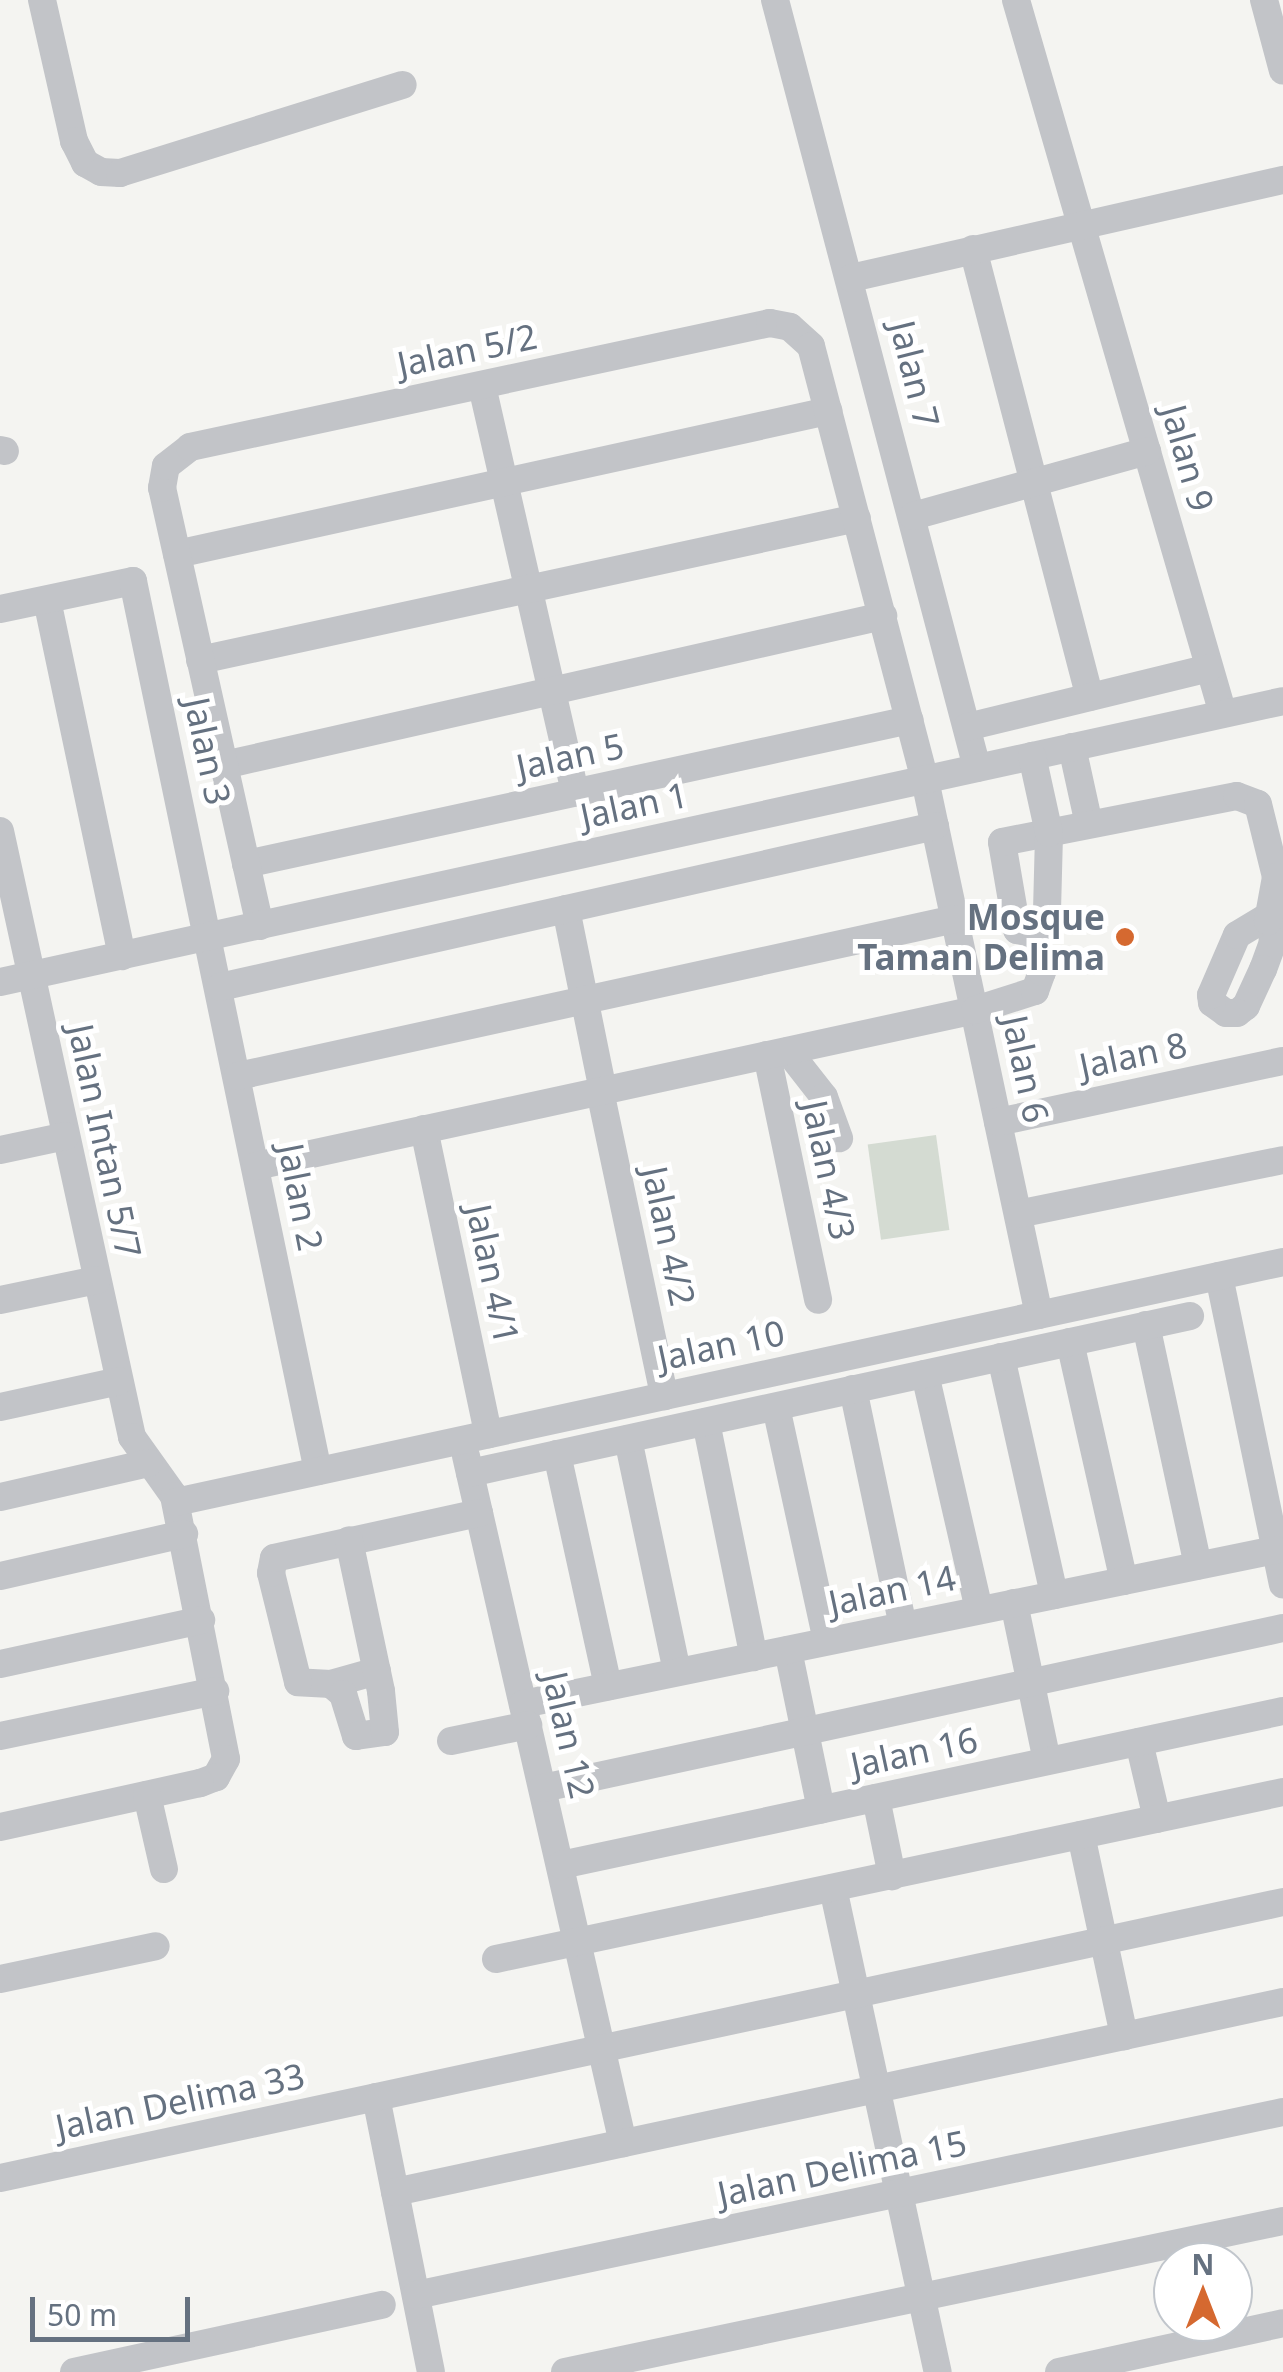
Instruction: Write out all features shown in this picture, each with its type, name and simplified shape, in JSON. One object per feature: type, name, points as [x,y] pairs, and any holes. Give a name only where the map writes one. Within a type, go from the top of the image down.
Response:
[{"type":"street","points":[[42,0],[74,141],[85,163],[102,172],[120,173],[403,85]]},
{"type":"street","name":"Jalan 7","points":[[774,0],[851,278],[978,768]]},
{"type":"street","name":"Jalan 9","points":[[1016,0],[1222,714]]},
{"type":"street","points":[[1264,0],[1283,70]]},
{"type":"street","points":[[851,278],[1283,180]]},
{"type":"street","points":[[973,249],[1090,697]]},
{"type":"street","name":"Jalan 5/2","points":[[176,554],[162,488],[166,466],[190,448],[770,323],[790,328]]},
{"type":"street","name":"Jalan 6","points":[[790,328],[811,346],[910,720],[1040,1315]]},
{"type":"street","points":[[482,386],[575,793]]},
{"type":"street","points":[[260,926],[176,554],[828,411]]},
{"type":"street","points":[[912,516],[1147,451]]},
{"type":"street","points":[[200,660],[857,518]]},
{"type":"street","name":"Jalan 3","points":[[46,600],[133,581],[210,937]]},
{"type":"street","points":[[0,610],[46,600],[122,956]]},
{"type":"street","points":[[224,765],[882,616]]},
{"type":"street","points":[[967,727],[1210,668]]},
{"type":"street","name":"Jalan 1","points":[[0,982],[1283,700]]},
{"type":"street","name":"Jalan 5","points":[[246,864],[910,720]]},
{"type":"street","points":[[1072,747],[1090,824]]},
{"type":"street","points":[[256,1166],[975,1010],[1035,992],[1040,985],[1036,934],[1047,911],[1049,833],[1032,756]]},
{"type":"street","points":[[1036,934],[1018,930],[1000,846],[1008,840],[1238,796],[1258,804],[1276,877],[1268,921]]},
{"type":"street","points":[[220,987],[935,826]]},
{"type":"street","name":"Jalan Intan 5/7","points":[[0,831],[132,1437],[176,1502]]},
{"type":"street","name":"Jalan 4/2","points":[[566,909],[664,1396]]},
{"type":"street","points":[[238,1076],[955,918]]},
{"type":"street","name":"Jalan 2","points":[[210,937],[318,1471]]},
{"type":"street","points":[[778,1053],[824,1097],[838,1138]]},
{"type":"street","name":"Jalan 4/3","points":[[778,1053],[818,1300]]},
{"type":"street","name":"Jalan 8","points":[[998,1122],[1283,1061]]},
{"type":"street","name":"Jalan 4/1","points":[[424,1130],[475,1437]]},
{"type":"street","points":[[0,1150],[66,1136]]},
{"type":"street","points":[[1018,1214],[1283,1160]]},
{"type":"street","name":"Jalan 10","points":[[176,1502],[1283,1262]]},
{"type":"street","points":[[1219,1276],[1280,1568]]},
{"type":"street","points":[[0,1300],[97,1280]]},
{"type":"street","points":[[470,1474],[1190,1316]]},
{"type":"street","points":[[1146,1325],[1198,1565]]},
{"type":"street","points":[[1070,1342],[1124,1580]]},
{"type":"street","points":[[1001,1357],[1054,1595]]},
{"type":"street","points":[[925,1374],[979,1610]]},
{"type":"street","points":[[0,1407],[119,1381]]},
{"type":"street","points":[[853,1389],[903,1626]]},
{"type":"street","points":[[776,1406],[826,1642]]},
{"type":"street","points":[[706,1422],[754,1656]]},
{"type":"street","name":"Jalan 12","points":[[475,1437],[470,1474],[622,2143]]},
{"type":"street","points":[[628,1438],[678,1672]]},
{"type":"street","points":[[557,1454],[608,1686]]},
{"type":"street","points":[[0,1497],[148,1463]]},
{"type":"street","points":[[0,1827],[200,1783],[216,1776],[224,1766],[216,1692],[176,1502]]},
{"type":"street","points":[[377,1671],[331,1684],[304,1684],[296,1679],[272,1564],[278,1554],[480,1513]]},
{"type":"street","points":[[0,1576],[184,1534]]},
{"type":"street","points":[[331,1684],[343,1694],[356,1736],[380,1736],[386,1726],[350,1540]]},
{"type":"street","name":"Jalan 14","points":[[451,1741],[608,1686],[1198,1565],[1280,1568]]},
{"type":"street","points":[[1014,1603],[1047,1762]]},
{"type":"street","points":[[0,1664],[200,1620]]},
{"type":"street","points":[[543,1788],[1283,1628]]},
{"type":"street","points":[[788,1650],[821,1810]]},
{"type":"street","points":[[0,1736],[216,1692]]},
{"type":"street","name":"Jalan 16","points":[[560,1865],[1283,1711]]},
{"type":"street","points":[[1139,1742],[1158,1819]]},
{"type":"street","points":[[496,1959],[1283,1792]]},
{"type":"street","points":[[147,1795],[164,1869]]},
{"type":"street","points":[[876,1798],[892,1876]]},
{"type":"street","points":[[1081,1836],[1124,2036]]},
{"type":"street","points":[[832,1888],[938,2372]]},
{"type":"street","name":"Jalan Delima 33","points":[[0,2178],[1283,1902]]},
{"type":"street","points":[[0,1979],[156,1946]]},
{"type":"street","points":[[396,2192],[1283,2002]]},
{"type":"street","points":[[376,2097],[431,2372]]},
{"type":"street","name":"Jalan Delima 15","points":[[416,2295],[1283,2112]]},
{"type":"street","points":[[565,2372],[1283,2221]]},
{"type":"street","points":[[74,2372],[382,2306]]},
{"type":"street","points":[[1059,2372],[1283,2323]]},
{"type":"shaded area","points":[[936,1135],[949,1230],[881,1240],[868,1145]]},
{"type":"place","name":"Mosque Taman Delima","points":[[1125,937]]}]
